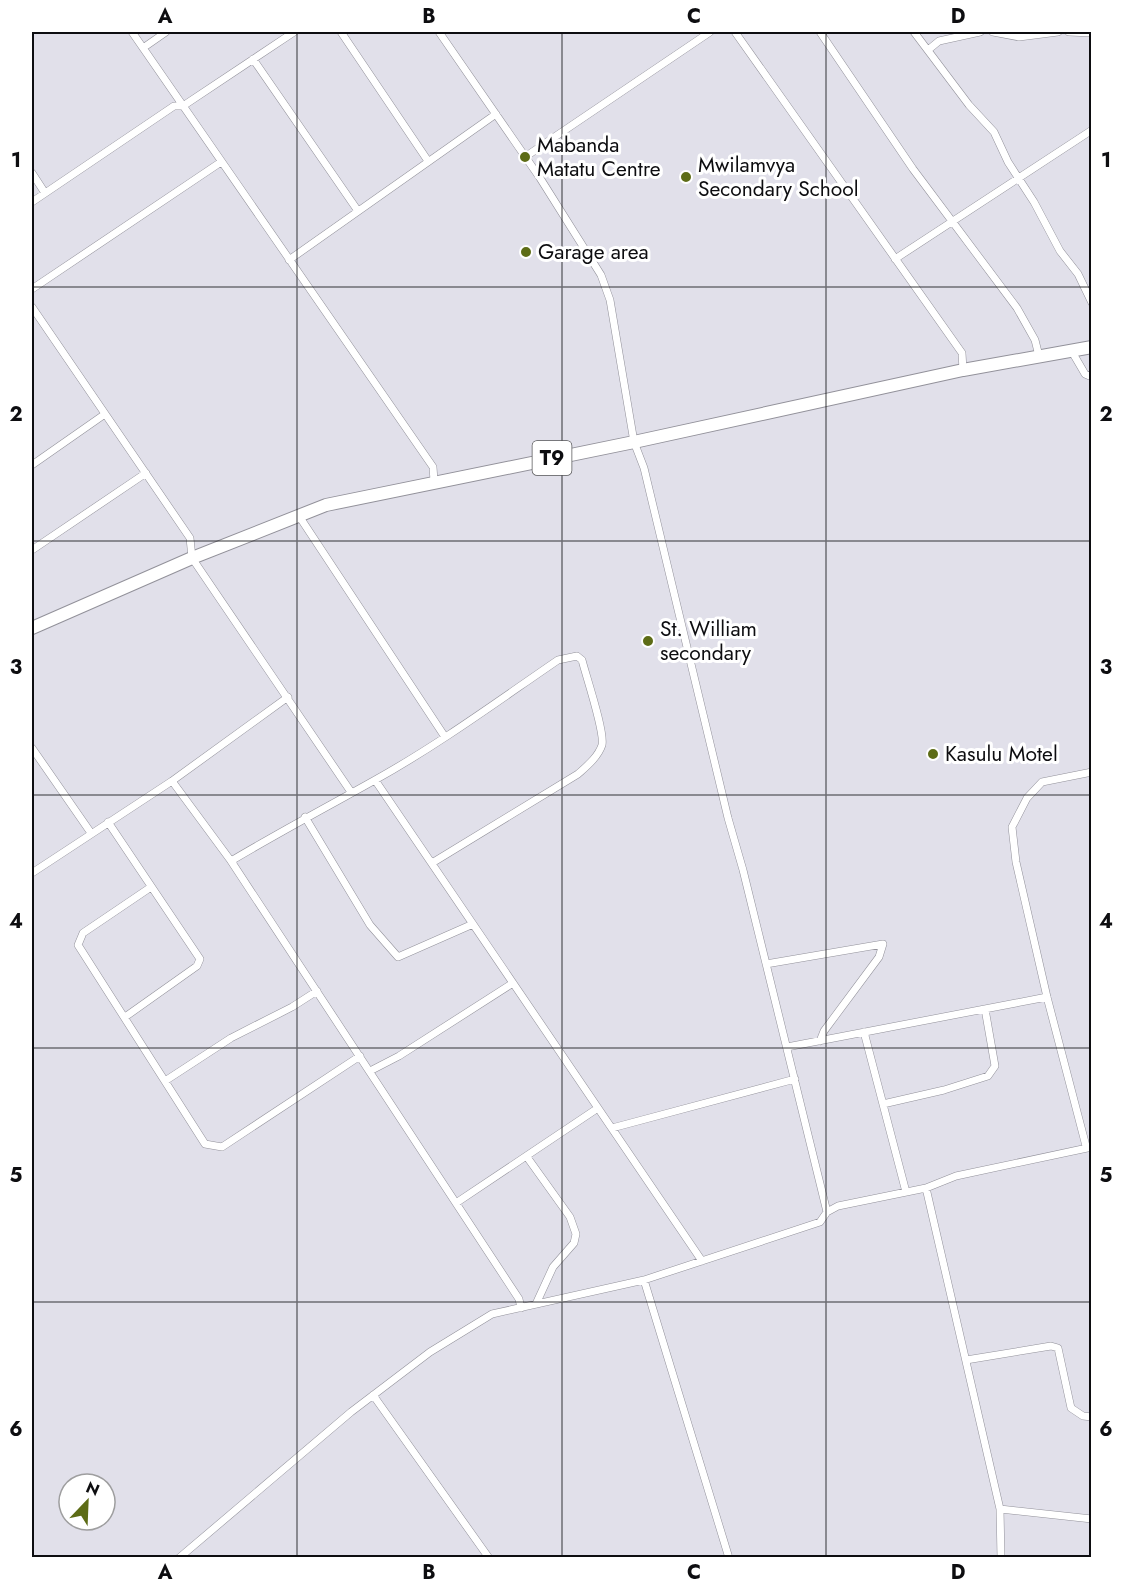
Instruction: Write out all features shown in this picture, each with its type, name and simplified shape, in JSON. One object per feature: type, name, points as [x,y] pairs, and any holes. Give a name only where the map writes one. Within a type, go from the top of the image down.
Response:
[{"type":"highway","name":"T9","points":[[32,628],[192,558],[326,505],[434,481],[634,442],[963,369],[1092,347]]},
{"type":"street","points":[[132,32],[433,467],[434,481]]},
{"type":"street","points":[[143,48],[166,32]]},
{"type":"street","points":[[32,202],[174,106],[183,106],[294,32]]},
{"type":"street","points":[[341,32],[428,161]]},
{"type":"street","points":[[439,32],[525,157],[601,275],[610,300],[634,442],[644,468],[728,818],[827,1212]]},
{"type":"street","points":[[525,157],[710,32]]},
{"type":"street","points":[[735,32],[962,353],[963,369]]},
{"type":"street","points":[[820,32],[913,169],[1017,308],[1035,340],[1039,356]]},
{"type":"street","points":[[914,32],[969,105],[994,132],[1060,251],[1078,274],[1092,303]]},
{"type":"street","points":[[928,50],[939,41],[980,32]]},
{"type":"street","points":[[993,32],[1019,37],[1058,32]]},
{"type":"street","points":[[1069,32],[1092,33]]},
{"type":"street","points":[[253,59],[358,211]]},
{"type":"street","points":[[289,260],[496,114]]},
{"type":"street","points":[[895,258],[1092,130]]},
{"type":"street","points":[[32,289],[221,162]]},
{"type":"street","points":[[32,173],[45,193]]},
{"type":"street","points":[[32,307],[190,538],[192,558],[351,792]]},
{"type":"street","points":[[1071,350],[1085,374],[1092,376]]},
{"type":"street","points":[[32,465],[105,414]]},
{"type":"street","points":[[32,550],[146,473]]},
{"type":"street","points":[[299,516],[445,737]]},
{"type":"street","points":[[231,861],[305,817],[375,780],[445,737],[558,660],[577,656],[582,660],[602,744],[595,758],[578,774],[432,863]]},
{"type":"street","points":[[32,873],[172,781],[288,697]]},
{"type":"street","points":[[32,748],[91,833]]},
{"type":"street","points":[[179,1557],[373,1395],[430,1352],[492,1314],[644,1280],[820,1222],[827,1212],[838,1206],[926,1188],[956,1176],[1089,1146],[1047,997],[1016,862],[1011,827],[1027,798],[1042,782],[1092,772]]},
{"type":"street","points":[[375,780],[702,1261]]},
{"type":"street","points":[[172,781],[231,861],[519,1299],[521,1308]]},
{"type":"street","points":[[305,817],[370,925],[398,957],[473,924]]},
{"type":"street","points":[[108,822],[200,959],[197,966],[125,1017]]},
{"type":"street","points":[[151,887],[83,933],[78,940],[78,945],[205,1144],[222,1147],[360,1056]]},
{"type":"street","points":[[766,964],[883,944],[879,957],[824,1031],[820,1041]]},
{"type":"street","points":[[370,1071],[399,1056],[513,982]]},
{"type":"street","points":[[165,1081],[231,1038],[292,1007],[317,991]]},
{"type":"street","points":[[787,1047],[1047,997]]},
{"type":"street","points":[[883,1104],[944,1090],[988,1076],[994,1066],[985,1009]]},
{"type":"street","points":[[864,1032],[906,1192]]},
{"type":"street","points":[[612,1128],[795,1079]]},
{"type":"street","points":[[456,1203],[527,1157],[558,1132],[598,1108]]},
{"type":"street","points":[[527,1157],[570,1217],[576,1234],[574,1243],[553,1267],[536,1305]]},
{"type":"street","points":[[926,1188],[1000,1509],[1001,1557]]},
{"type":"street","points":[[644,1280],[729,1557]]},
{"type":"street","points":[[966,1360],[1051,1346],[1058,1348],[1071,1407],[1083,1416],[1092,1417]]},
{"type":"street","points":[[373,1395],[489,1557]]},
{"type":"street","points":[[1000,1509],[1092,1519]]},
{"type":"place","name":"Mabanda Matatu Centre","points":[[525,157]]},
{"type":"place","name":"Mwilamvya Secondary School","points":[[686,177]]},
{"type":"place","name":"Garage area","points":[[526,252]]},
{"type":"place","name":"St. William secondary","points":[[648,641]]},
{"type":"place","name":"Kasulu Motel","points":[[933,754]]}]
